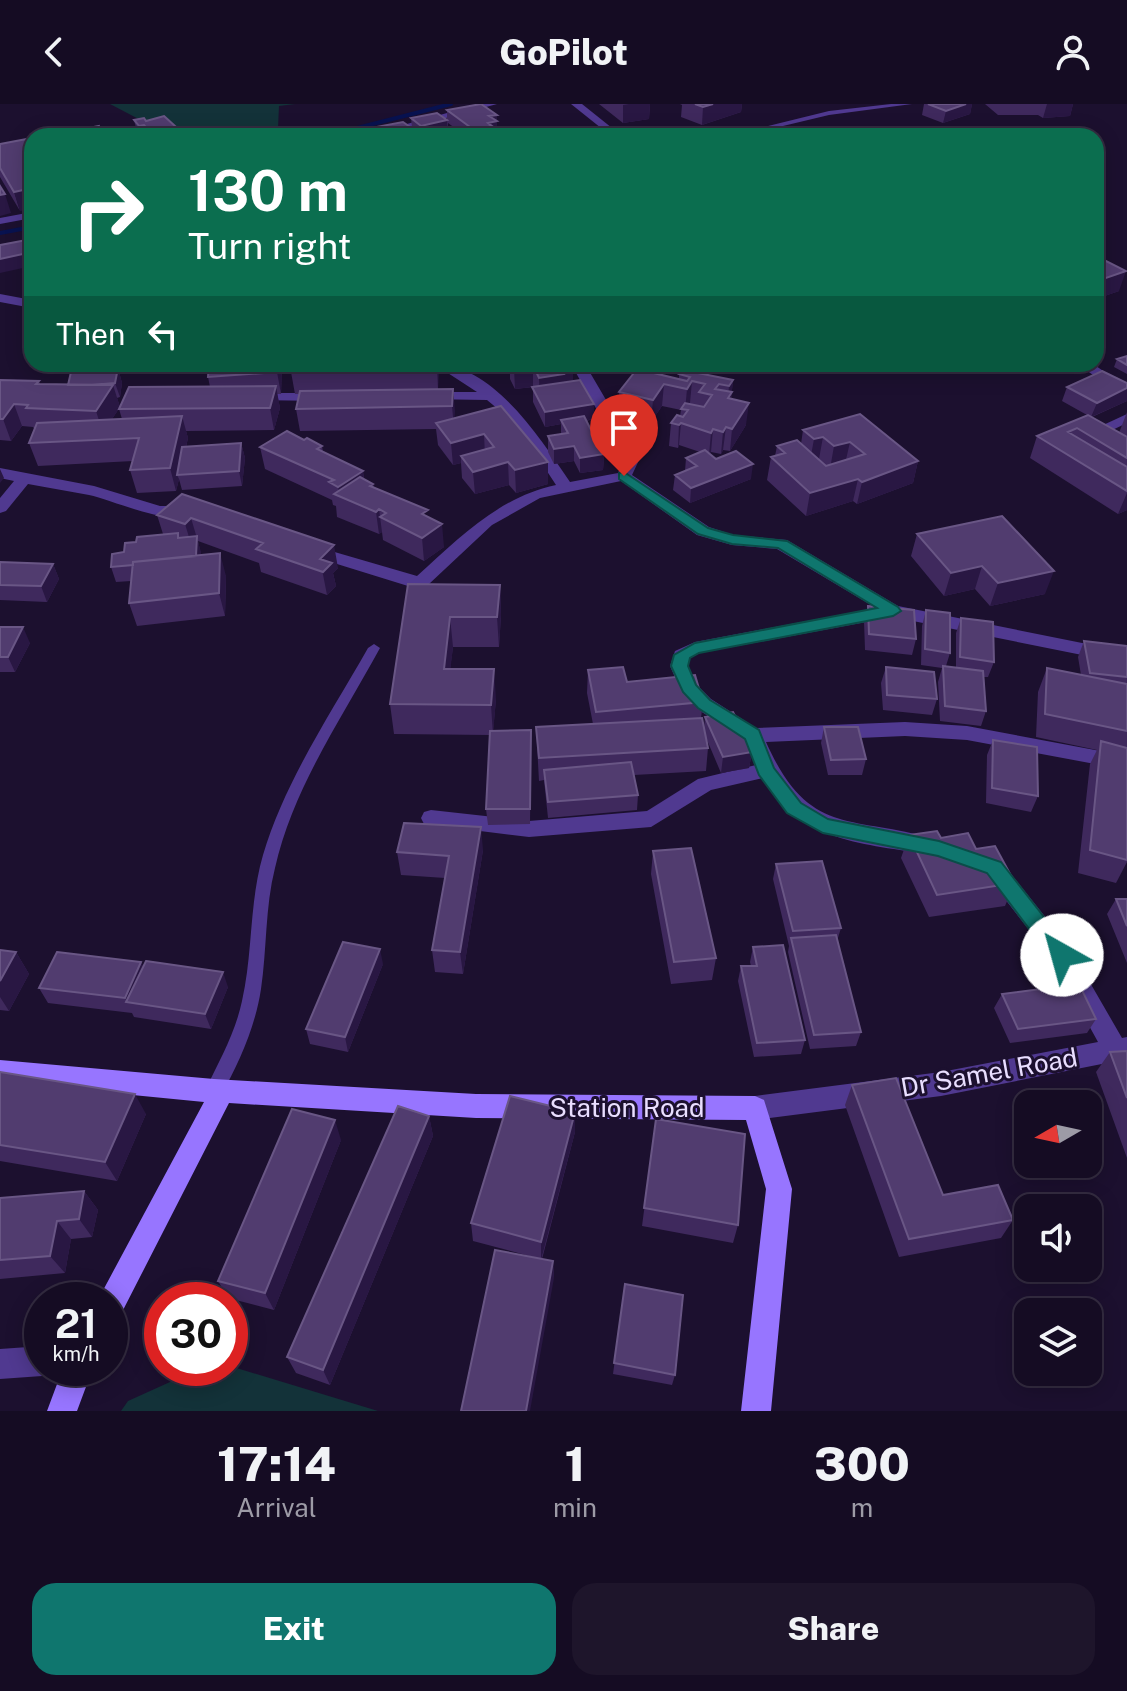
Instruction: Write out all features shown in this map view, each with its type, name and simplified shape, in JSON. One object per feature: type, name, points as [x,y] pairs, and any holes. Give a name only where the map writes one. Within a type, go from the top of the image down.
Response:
[{"type":"main road","name":"Station Road","points":[[0,1071],[218,1091],[476,1106],[755,1108]]},
{"type":"main road","points":[[122,1282],[218,1091]]},
{"type":"main road","points":[[755,1108],[779,1189],[756,1411]]},
{"type":"main road","points":[[62,1411],[71,1386]]},
{"type":"street","points":[[399,128],[492,104]]},
{"type":"street","points":[[576,104],[607,128]]},
{"type":"street","points":[[0,221],[24,216]]},
{"type":"street","points":[[0,298],[24,302]]},
{"type":"street","points":[[454,372],[492,396],[521,421],[566,488]]},
{"type":"street","points":[[583,372],[632,458],[624,476]]},
{"type":"street","points":[[1095,372],[1127,394]]},
{"type":"street","points":[[413,396],[492,396]]},
{"type":"street","points":[[240,397],[334,397]]},
{"type":"street","points":[[1127,418],[1095,432],[1127,456]]},
{"type":"street","points":[[0,473],[94,491],[159,511],[174,510],[209,517]]},
{"type":"street","points":[[299,546],[414,582],[423,580],[486,522],[535,494],[624,476],[703,531],[732,540],[781,544],[893,611],[1127,658]]},
{"type":"street","points":[[0,508],[24,479]]},
{"type":"street","points":[[893,611],[695,648],[682,655],[679,666],[689,688],[704,704],[753,735],[905,729],[967,733],[1127,763]]},
{"type":"street","points":[[753,735],[766,770],[794,808],[823,826],[953,853]]},
{"type":"street","points":[[431,818],[529,829],[651,819],[705,784],[766,770]]},
{"type":"street","points":[[980,863],[994,868],[1062,955],[1121,1049]]},
{"type":"street","name":"Dr Samel Road","points":[[755,1108],[941,1084],[1121,1049]]},
{"type":"street","points":[[0,1364],[24,1362]]},
{"type":"lane","points":[[766,128],[829,113],[909,104]]},
{"type":"lane","points":[[218,1091],[238,1051],[253,990],[259,917],[271,851],[293,797],[374,648]]},
{"type":"green space","points":[[110,104],[295,104],[279,106],[278,128],[156,128]]},
{"type":"green space","points":[[248,1371],[378,1411],[121,1411],[128,1401],[161,1386],[248,1386]]},
{"type":"building","points":[[481,104],[497,115],[489,116],[497,121],[488,123],[492,126],[471,128],[447,110]]},
{"type":"building","points":[[928,104],[966,104],[946,111]]},
{"type":"building","points":[[437,113],[447,120],[421,126],[411,118]]},
{"type":"building","points":[[164,116],[177,128],[147,128],[139,126],[134,120],[144,118],[146,121]]},
{"type":"building","points":[[403,122],[412,128],[377,128]]},
{"type":"building","points":[[24,140],[24,190],[14,192],[0,168],[0,144]]},
{"type":"building","points":[[24,240],[24,254],[0,259],[0,245]]},
{"type":"building","points":[[1104,260],[1126,271],[1106,278]]},
{"type":"building","points":[[1127,356],[1127,365],[1117,359]]},
{"type":"building","points":[[71,372],[117,372],[115,383],[68,385]]},
{"type":"building","points":[[208,372],[277,372],[208,377]]},
{"type":"building","points":[[536,372],[564,374],[539,378]]},
{"type":"building","points":[[635,372],[650,372],[687,381],[690,377],[679,374],[693,372],[733,380],[729,386],[719,384],[715,389],[732,392],[728,398],[749,403],[732,429],[726,427],[723,432],[713,429],[711,433],[681,423],[671,423],[677,415],[683,417],[688,410],[681,409],[685,403],[704,407],[712,395],[699,392],[705,384],[692,381],[687,389],[664,384],[653,400],[619,392]]},
{"type":"building","points":[[1100,372],[1127,383],[1127,388],[1097,403],[1067,387]]},
{"type":"building","points":[[0,380],[39,381],[36,384],[113,385],[96,411],[26,408],[28,405],[14,404],[0,419]]},
{"type":"building","points":[[580,380],[594,404],[545,412],[532,387]]},
{"type":"building","points":[[276,386],[270,408],[119,409],[129,387]]},
{"type":"building","points":[[453,389],[452,406],[296,409],[300,391]]},
{"type":"building","points":[[501,406],[548,462],[515,470],[508,462],[473,472],[461,456],[494,447],[484,434],[451,443],[436,423]]},
{"type":"building","points":[[860,414],[918,461],[862,482],[858,479],[810,493],[771,457],[785,453],[777,446],[797,440],[826,466],[865,454],[850,442],[834,446],[823,437],[814,439],[803,430]]},
{"type":"building","points":[[1088,415],[1127,437],[1127,458],[1077,428],[1068,432],[1127,467],[1127,491],[1037,436]]},
{"type":"building","points":[[182,416],[170,468],[130,470],[139,438],[29,443],[37,423]]},
{"type":"building","points":[[584,416],[591,430],[614,426],[621,438],[597,442],[604,454],[580,458],[574,446],[554,449],[548,436],[568,433],[561,420]]},
{"type":"building","points":[[287,431],[304,440],[307,438],[322,446],[317,449],[363,471],[338,487],[329,482],[334,480],[260,447]]},
{"type":"building","points":[[241,443],[239,471],[177,475],[182,447]]},
{"type":"building","points":[[705,450],[716,459],[736,451],[753,464],[691,488],[675,475],[697,466],[686,458]]},
{"type":"building","points":[[360,477],[373,484],[370,486],[428,510],[422,514],[442,524],[422,538],[380,517],[386,513],[379,509],[376,512],[334,494]]},
{"type":"building","points":[[182,494],[334,545],[320,559],[332,563],[323,572],[256,549],[263,543],[191,518],[185,524],[157,515]]},
{"type":"building","points":[[1002,516],[1054,571],[998,583],[982,566],[951,573],[917,534]]},
{"type":"building","points":[[178,533],[178,538],[197,536],[196,556],[111,567],[112,554],[124,552],[125,543],[136,542],[137,537]]},
{"type":"building","points":[[220,553],[219,593],[129,603],[133,562]]},
{"type":"building","points":[[0,562],[53,564],[41,586],[0,585]]},
{"type":"building","points":[[408,584],[500,585],[497,617],[450,617],[444,669],[494,669],[491,705],[390,704]]},
{"type":"building","points":[[868,606],[914,610],[916,639],[869,634]]},
{"type":"building","points":[[926,610],[950,613],[950,653],[925,649]]},
{"type":"building","points":[[961,618],[993,622],[994,662],[960,657]]},
{"type":"building","points":[[0,627],[23,627],[8,657],[0,657]]},
{"type":"building","points":[[1084,641],[1127,646],[1127,677],[1090,673]]},
{"type":"building","points":[[943,666],[983,671],[986,711],[945,706]]},
{"type":"building","points":[[623,667],[627,682],[695,675],[703,702],[596,712],[588,670]]},
{"type":"building","points":[[886,667],[934,672],[937,699],[887,695]]},
{"type":"building","points":[[1047,668],[1127,684],[1127,731],[1045,714]]},
{"type":"building","points":[[733,712],[752,752],[723,757],[705,717]]},
{"type":"building","points":[[702,718],[708,748],[539,758],[536,727]]},
{"type":"building","points":[[824,727],[858,727],[866,759],[831,760]]},
{"type":"building","points":[[531,730],[530,809],[486,809],[490,731]]},
{"type":"building","points":[[993,740],[1037,747],[1038,796],[992,788]]},
{"type":"building","points":[[1101,741],[1127,748],[1127,860],[1090,850]]},
{"type":"building","points":[[631,762],[638,795],[548,802],[544,770]]},
{"type":"building","points":[[404,823],[481,827],[460,952],[432,950],[449,856],[397,852]]},
{"type":"building","points":[[937,831],[941,838],[968,833],[976,849],[995,846],[1015,883],[937,895],[909,835]]},
{"type":"building","points":[[691,848],[716,958],[674,962],[653,851]]},
{"type":"building","points":[[822,861],[841,928],[793,931],[776,864]]},
{"type":"building","points":[[1116,899],[1127,899],[1127,926]]},
{"type":"building","points":[[836,935],[861,1032],[814,1035],[791,938]]},
{"type":"building","points":[[343,942],[380,949],[345,1037],[306,1029]]},
{"type":"building","points":[[783,945],[805,1040],[757,1043],[741,966],[757,966],[753,947]]},
{"type":"building","points":[[0,950],[16,952],[0,981]]},
{"type":"building","points":[[57,952],[141,962],[125,998],[39,988]]},
{"type":"building","points":[[146,961],[223,972],[205,1014],[126,1002]]},
{"type":"building","points":[[1079,984],[1096,1019],[1018,1029],[1002,994]]},
{"type":"building","points":[[1127,1051],[1127,1098],[1110,1052]]},
{"type":"building","points":[[0,1072],[135,1094],[105,1162],[0,1145]]},
{"type":"building","points":[[896,1078],[943,1195],[998,1185],[1013,1220],[909,1239],[852,1085]]},
{"type":"building","points":[[510,1096],[575,1112],[541,1242],[471,1223]]},
{"type":"building","points":[[398,1106],[429,1116],[323,1370],[287,1357]]},
{"type":"building","points":[[292,1109],[335,1120],[265,1293],[248,1289],[248,1282],[218,1281]]},
{"type":"building","points":[[656,1119],[745,1134],[738,1225],[644,1208]]},
{"type":"building","points":[[84,1191],[79,1219],[57,1221],[50,1256],[0,1260],[0,1198]]},
{"type":"building","points":[[495,1250],[553,1261],[526,1411],[461,1411]]},
{"type":"building","points":[[625,1284],[683,1295],[675,1375],[614,1363]]},
{"type":"waterway","points":[[357,128],[451,104]]},
{"type":"waterway","points":[[0,233],[24,228]]},
{"type":"route","points":[[624,476],[703,531],[732,540],[781,544],[893,611],[695,648],[682,655],[679,666],[689,688],[704,704],[753,735],[766,770],[794,808],[823,826],[939,848],[994,868],[1062,955]]}]
